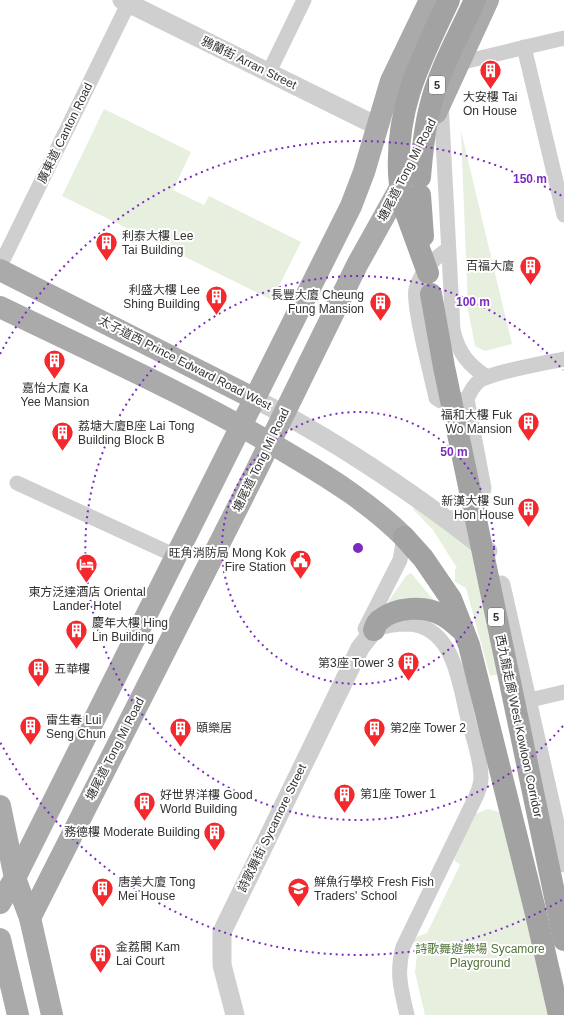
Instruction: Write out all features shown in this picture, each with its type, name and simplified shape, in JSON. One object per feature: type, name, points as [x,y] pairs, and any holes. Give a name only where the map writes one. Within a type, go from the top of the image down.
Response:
[{"type":"highway","points":[[428,273],[401,199],[397,147],[407,96],[416,71],[449,0]]},
{"type":"highway","name":"西九龍走廊 West Kowloon Corridor","points":[[475,0],[436,86],[425,126],[422,147],[420,195],[428,273],[444,367],[564,940]]},
{"type":"highway","points":[[404,537],[438,577],[451,599],[467,638],[536,914],[559,1015]]},
{"type":"highway","points":[[374,630],[378,621],[389,614],[414,609],[428,610],[442,614],[467,638]]},
{"type":"main road","points":[[0,903],[15,878],[351,206],[364,172],[391,81],[430,0]]},
{"type":"main road","name":"塘尾道 Tong Mi Road","points":[[30,918],[357,265],[415,160],[441,100],[488,0]]},
{"type":"main road","name":"太子道西 Prince Edward Road West","points":[[0,270],[255,399]]},
{"type":"main road","points":[[0,307],[241,425],[355,496],[388,521],[404,537]]},
{"type":"main road","points":[[0,806],[15,878],[30,918],[52,1015]]},
{"type":"main road","points":[[0,939],[18,1015]]},
{"type":"street","points":[[269,72],[304,0]]},
{"type":"street","name":"鴉蘭街 Arran Street","points":[[127,1],[377,126]]},
{"type":"street","name":"廣東道 Canton Road","points":[[0,266],[127,1]]},
{"type":"street","points":[[459,63],[564,38]]},
{"type":"street","points":[[524,47],[564,214]]},
{"type":"street","points":[[441,100],[453,330],[456,342],[468,363],[487,377]]},
{"type":"street","points":[[448,249],[437,256],[427,267],[421,278],[415,297],[436,398],[441,401],[467,399]]},
{"type":"street","points":[[446,518],[457,518],[467,515],[482,499],[484,488],[467,399],[474,386],[487,377],[564,359]]},
{"type":"street","name":"太子道西 Prince Edward Road West","points":[[255,399],[283,413],[388,478],[446,518],[488,551],[497,568],[564,863]]},
{"type":"street","points":[[17,483],[176,556]]},
{"type":"street","name":"詩歌舞街 Sycamore Street","points":[[360,648],[365,627],[400,560],[404,537]]},
{"type":"street","points":[[374,630],[383,626],[416,624],[431,630],[442,640],[454,664],[479,760],[481,779],[478,793],[468,815],[403,947],[399,963],[399,979],[407,1015]]},
{"type":"street","name":"詩歌舞街 Sycamore Street","points":[[235,1015],[222,965],[220,949],[222,932],[360,648],[374,630]]},
{"type":"street","points":[[526,701],[564,692]]},
{"type":"green space","points":[[104,109],[191,152],[173,190],[204,205],[209,196],[301,242],[272,300],[62,196]]},
{"type":"green space","points":[[461,131],[512,344],[485,351],[475,346],[468,310]]},
{"type":"green space","points":[[417,504],[483,555],[509,672],[490,676],[466,588],[455,582],[455,569],[457,568],[433,530],[413,509]]},
{"type":"green space","points":[[411,573],[436,603],[408,598],[388,602],[406,576]]},
{"type":"green space","name":"詩歌舞遊樂場 Sycamore Playground","points":[[488,809],[502,813],[544,968],[560,967],[564,986],[564,1015],[425,1015],[415,972],[417,955],[415,954],[414,938],[427,933],[460,865],[454,860],[473,815]]},
{"type":"place","name":"大安樓 Tai On House","points":[[490,90]]},
{"type":"place","name":"利泰大樓 Lee Tai Building","points":[[106,262]]},
{"type":"place","name":"百福大廈","points":[[530,286]]},
{"type":"place","name":"利盛大樓 Lee Shing Building","points":[[216,316]]},
{"type":"place","name":"長豐大廈 Cheung Fung Mansion","points":[[380,322]]},
{"type":"place","name":"嘉怡大廈 Ka Yee Mansion","points":[[55,380]]},
{"type":"place","name":"福和大樓 Fuk Wo Mansion","points":[[528,442]]},
{"type":"place","name":"荔塘大廈B座 Lai Tong Building Block B","points":[[62,452]]},
{"type":"place","name":"新漢大樓 Sun Hon House","points":[[529,528]]},
{"type":"place","name":"旺角消防局 Mong Kok Fire Station","points":[[301,580]]},
{"type":"place","name":"東方泛達酒店 Oriental Lander Hotel","points":[[87,584]]},
{"type":"place","name":"慶年大樓 Hing Lin Building","points":[[76,650]]},
{"type":"place","name":"第3座 Tower 3","points":[[409,682]]},
{"type":"place","name":"五華樓","points":[[38,688]]},
{"type":"place","name":"雷生春 Lui Seng Chun","points":[[31,746]]},
{"type":"place","name":"頤樂居","points":[[181,748]]},
{"type":"place","name":"第2座 Tower 2","points":[[375,748]]},
{"type":"place","name":"第1座 Tower 1","points":[[345,814]]},
{"type":"place","name":"好世界洋樓 Good World Building","points":[[145,822]]},
{"type":"place","name":"務德樓 Moderate Building","points":[[215,852]]},
{"type":"place","name":"唐美大廈 Tong Mei House","points":[[102,908]]},
{"type":"place","name":"鮮魚行學校 Fresh Fish Traders' School","points":[[298,908]]},
{"type":"place","name":"金荔閣 Kam Lai Court","points":[[100,974]]}]
